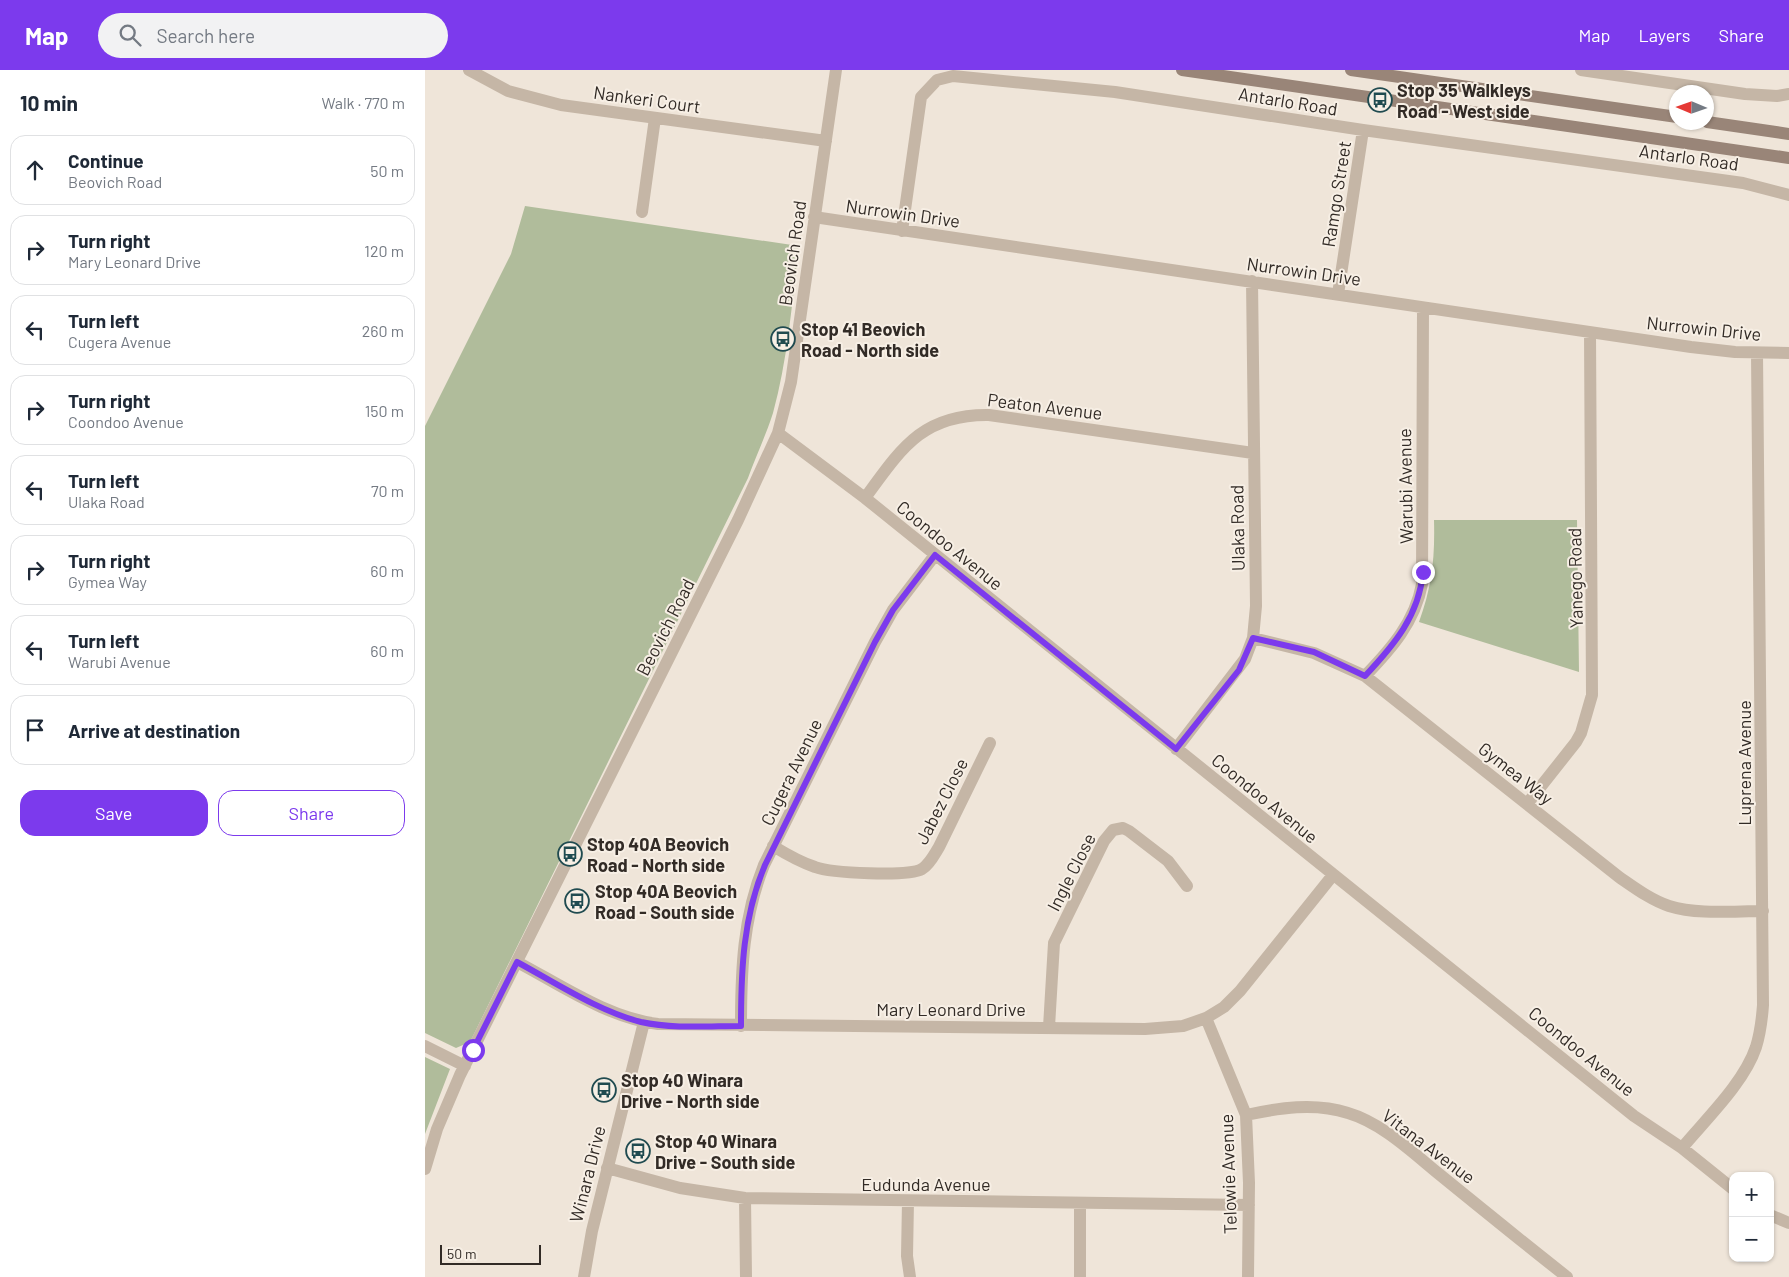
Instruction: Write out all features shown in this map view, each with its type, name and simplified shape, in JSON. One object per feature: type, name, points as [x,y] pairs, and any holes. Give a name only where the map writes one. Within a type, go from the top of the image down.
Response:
[{"type":"main road","points":[[1181,70],[1789,158]]},
{"type":"main road","points":[[1351,70],[1669,116]]},
{"type":"main road","points":[[1714,123],[1789,134]]},
{"type":"street","name":"Nankeri Court","points":[[469,70],[508,92],[561,105],[826,142]]},
{"type":"street","name":"Beovich Road","points":[[425,1169],[446,1106],[465,1066],[738,520],[779,432],[791,382],[836,70]]},
{"type":"street","points":[[1581,70],[1745,94],[1777,96],[1789,94]]},
{"type":"street","name":"Antarlo Road","points":[[902,230],[921,97],[931,84],[945,77],[966,77],[1082,88],[1363,130],[1743,183],[1789,195]]},
{"type":"street","points":[[642,212],[655,118]]},
{"type":"street","name":"Ramgo Street","points":[[1338,294],[1363,130]]},
{"type":"street","name":"Nurrowin Drive","points":[[814,217],[1691,347],[1757,353],[1789,353]]},
{"type":"street","name":"Ulaka Road","points":[[1176,749],[1239,670],[1253,638],[1256,606],[1252,281]]},
{"type":"street","name":"Warubi Avenue","points":[[1365,676],[1403,632],[1415,608],[1422,584],[1423,308]]},
{"type":"street","name":"Yanego Road","points":[[1527,804],[1576,742],[1581,733],[1592,695],[1590,332]]},
{"type":"street","name":"Luprena Avenue","points":[[1682,1148],[1741,1076],[1755,1049],[1763,1005],[1757,353]]},
{"type":"street","name":"Peaton Avenue","points":[[865,498],[890,464],[918,435],[940,421],[962,416],[989,415],[1253,453]]},
{"type":"street","name":"Coondoo Avenue","points":[[779,432],[865,498],[1634,1116],[1682,1148],[1729,1186]]},
{"type":"street","name":"Cugera Avenue","points":[[741,1026],[742,961],[747,918],[757,882],[773,846],[875,642],[893,610],[935,555]]},
{"type":"street","name":"Gymea Way","points":[[1253,638],[1314,652],[1365,676],[1619,877],[1653,899],[1668,906],[1688,910],[1763,911]]},
{"type":"street","name":"Jabez Close","points":[[773,846],[805,863],[833,871],[900,872],[920,870],[930,861],[939,847],[990,743]]},
{"type":"street","name":"Ingle Close","points":[[1049,1027],[1054,944],[1104,841],[1113,830],[1123,828],[1129,831],[1168,861],[1187,886]]},
{"type":"street","name":"Mary Leonard Drive","points":[[517,962],[616,1013],[644,1022],[741,1026],[1161,1029],[1183,1026],[1206,1018],[1224,1007],[1240,992],[1333,875]]},
{"type":"street","name":"Telowie Avenue","points":[[1206,1018],[1246,1115],[1249,1205],[1248,1277]]},
{"type":"street","name":"Winara Drive","points":[[584,1277],[588,1246],[644,1022]]},
{"type":"street","points":[[425,1046],[465,1066]]},
{"type":"street","name":"Vitana Avenue","points":[[1246,1115],[1285,1108],[1307,1107],[1339,1110],[1362,1118],[1412,1153],[1567,1277]]},
{"type":"street","name":"Eudunda Avenue","points":[[607,1168],[687,1190],[745,1198],[1249,1205]]},
{"type":"street","points":[[745,1198],[746,1277]]},
{"type":"street","points":[[908,1201],[907,1256],[910,1277]]},
{"type":"street","points":[[1080,1203],[1080,1277]]},
{"type":"street","points":[[1774,1217],[1789,1223]]},
{"type":"green space","points":[[525,206],[799,246],[789,330],[778,393],[773,413],[748,478],[470,1042],[456,1048],[425,1033],[425,426],[511,254]]},
{"type":"green space","points":[[1434,520],[1577,520],[1579,672],[1419,622],[1432,572]]},
{"type":"green space","points":[[425,1057],[450,1069],[425,1134]]},
{"type":"place","name":"Stop 35 Walkleys Road - West side","points":[[1380,100]]},
{"type":"place","name":"Stop 41 Beovich Road - North side","points":[[783,339]]},
{"type":"place","name":"Stop 40A Beovich Road - North side","points":[[570,854]]},
{"type":"place","name":"Stop 40A Beovich Road - South side","points":[[577,901]]},
{"type":"place","name":"Stop 40 Winara Drive - North side","points":[[604,1090]]},
{"type":"place","name":"Stop 40 Winara Drive - South side","points":[[638,1151]]},
{"type":"route","points":[[473,1050],[517,962],[585,998],[631,1019],[659,1024],[741,1026],[742,961],[747,918],[757,882],[773,846],[875,642],[893,610],[935,555],[1176,749],[1239,670],[1250,649],[1253,638],[1314,652],[1365,676],[1389,651],[1403,632],[1421,593],[1423,572]]}]
